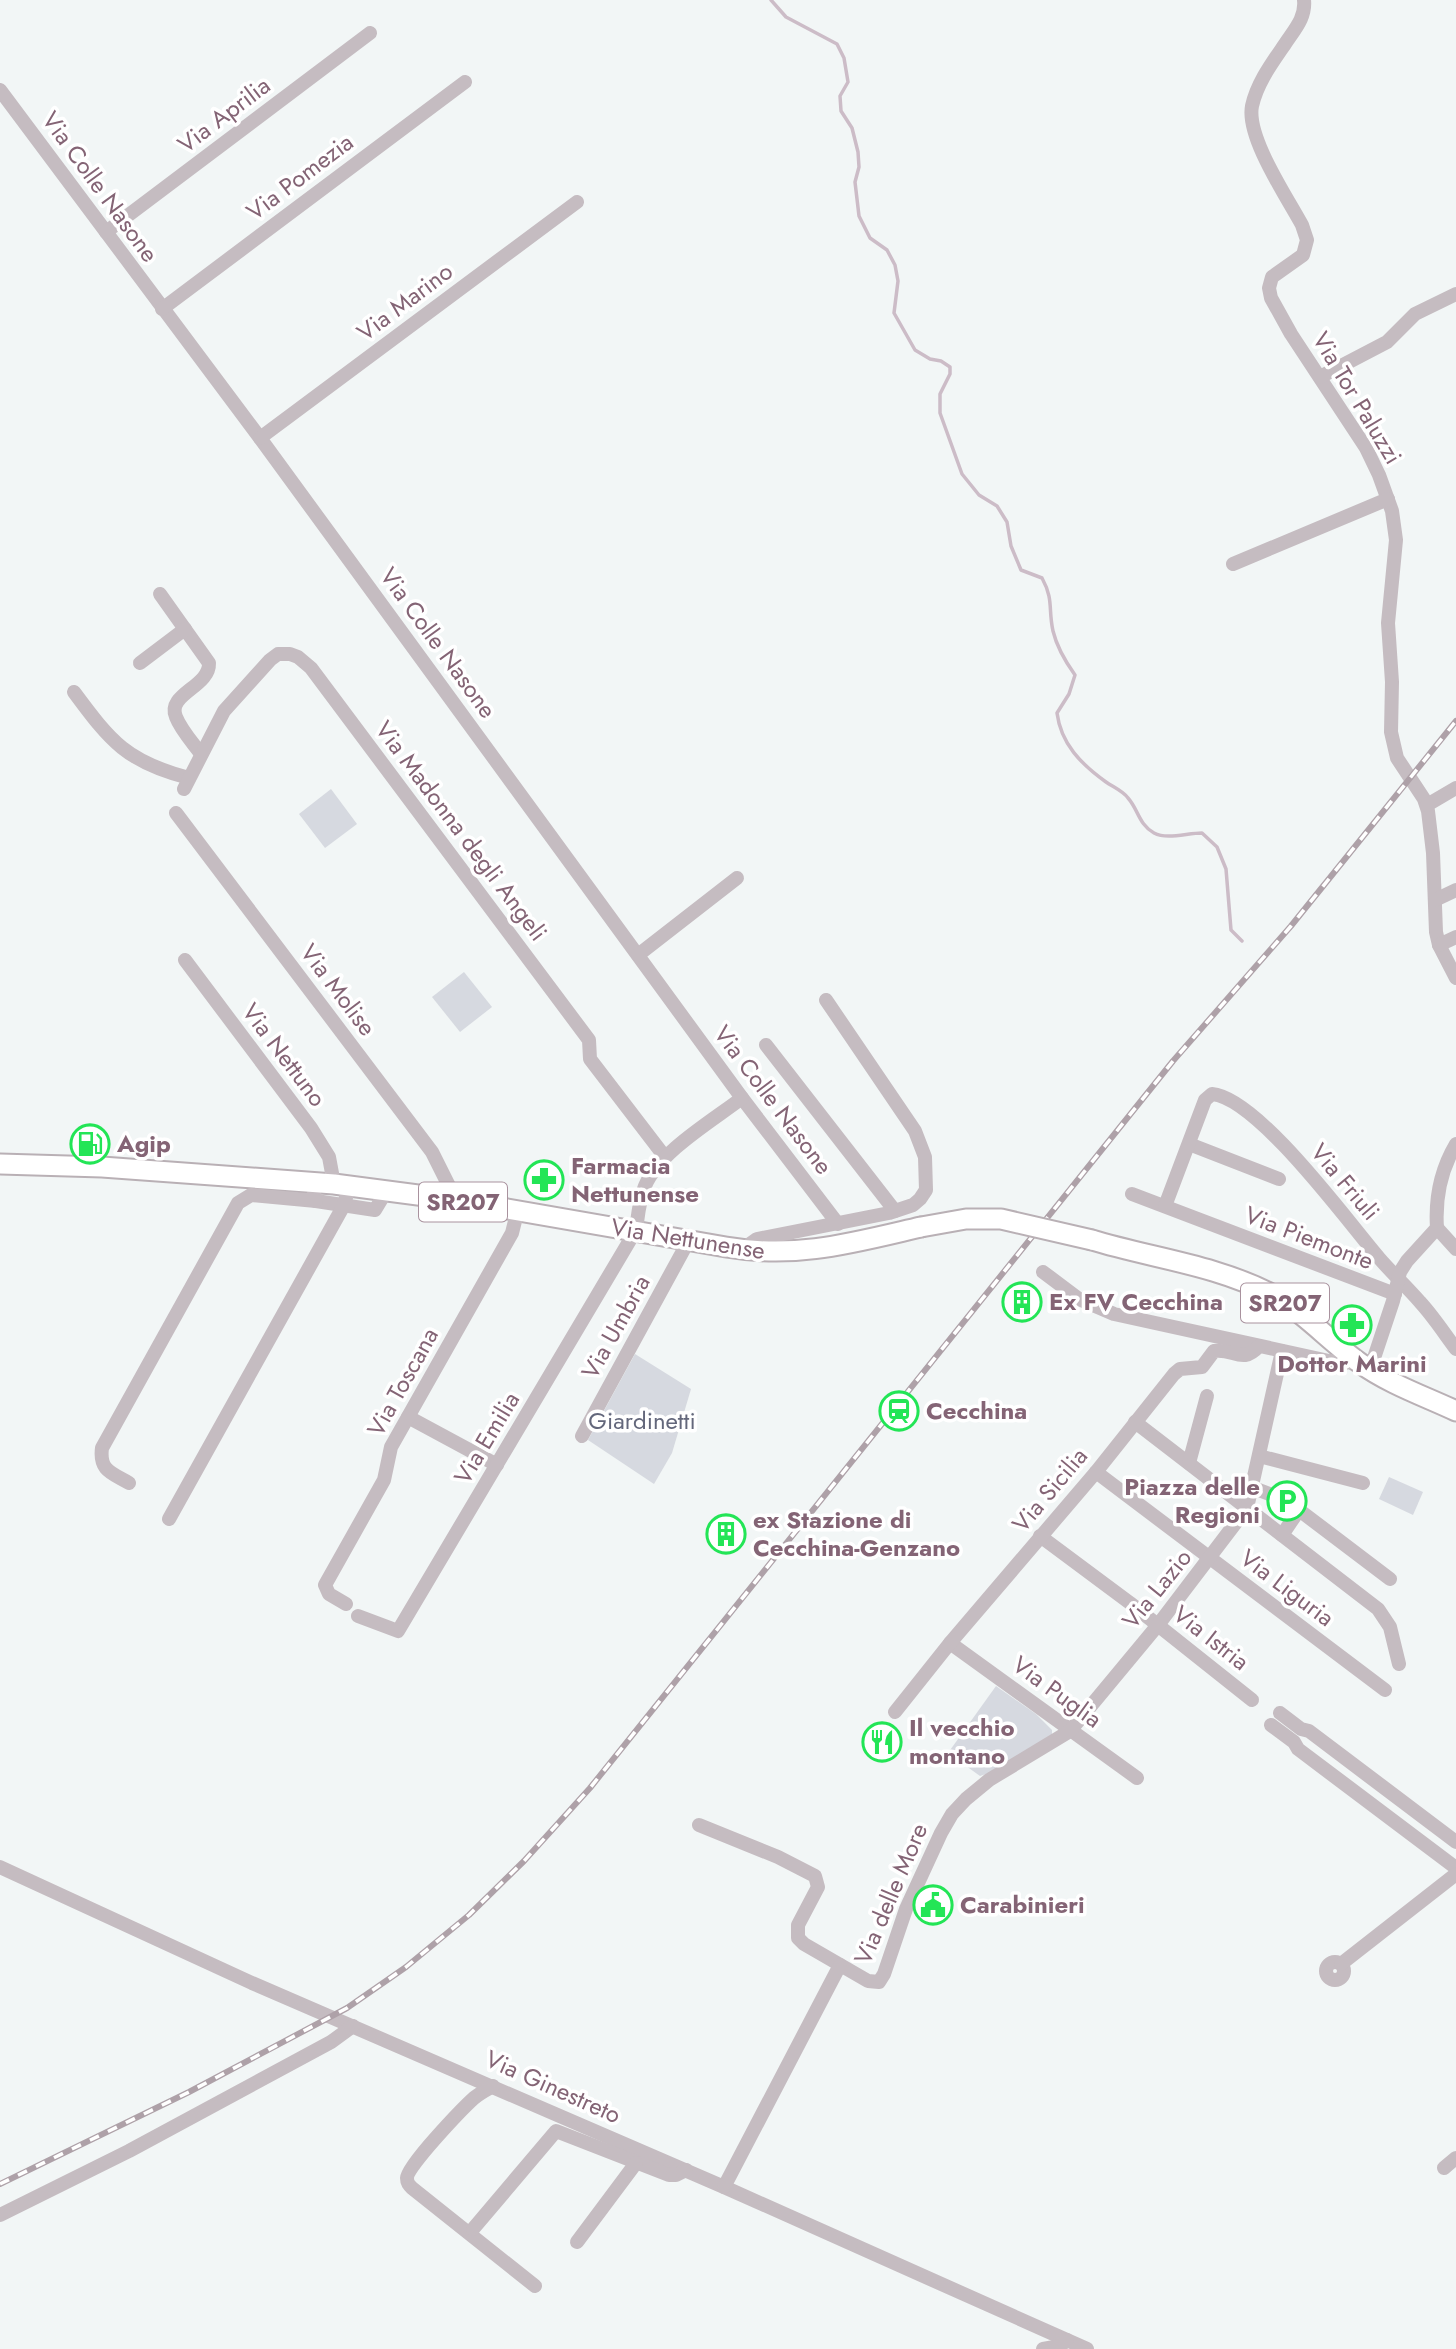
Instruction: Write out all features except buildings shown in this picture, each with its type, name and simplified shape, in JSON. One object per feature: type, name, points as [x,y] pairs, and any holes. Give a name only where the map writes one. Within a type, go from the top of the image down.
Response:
[{"type":"main road","name":"Via Nettunense","points":[[0,1164],[102,1167],[314,1191],[387,1190],[748,1251],[808,1251],[966,1219],[1001,1219],[1217,1273],[1257,1287],[1284,1302],[1364,1366],[1456,1411]]},
{"type":"street","name":"Via Tor Paluzzi","points":[[1304,0],[1304,12],[1259,85],[1252,106],[1251,117],[1258,144],[1302,225],[1307,240],[1303,255],[1271,278],[1270,295],[1366,448],[1388,499],[1396,540],[1388,624],[1392,739],[1399,763],[1427,805],[1439,944],[1456,978]]},
{"type":"street","name":"Via Aprilia","points":[[106,232],[370,33]]},
{"type":"street","name":"Via Pomezia","points":[[162,309],[465,82]]},
{"type":"street","name":"Via Colle Nasone","points":[[0,90],[260,438],[742,1098],[838,1224]]},
{"type":"street","name":"Via Marino","points":[[260,438],[577,202]]},
{"type":"street","points":[[1320,377],[1384,344],[1415,314],[1456,294]]},
{"type":"street","points":[[1233,564],[1388,499]]},
{"type":"street","points":[[160,594],[208,661],[209,668],[205,677],[177,701],[174,712],[201,754]]},
{"type":"street","points":[[140,663],[185,629]]},
{"type":"street","name":"Via Madonna degli Angeli","points":[[74,692],[100,728],[122,750],[186,784],[229,704],[278,654],[298,657],[589,1040],[590,1059],[665,1157]]},
{"type":"street","points":[[1427,805],[1456,788]]},
{"type":"street","name":"Via Molise","points":[[176,813],[428,1146],[456,1200]]},
{"type":"street","points":[[638,955],[737,878]]},
{"type":"street","points":[[1435,900],[1456,890]]},
{"type":"street","points":[[1439,944],[1456,937]]},
{"type":"street","name":"Via Nettuno","points":[[185,960],[311,1128],[329,1157],[342,1191]]},
{"type":"street","points":[[748,1251],[750,1244],[757,1239],[838,1224],[913,1205],[926,1189],[923,1149],[915,1131],[826,1000]]},
{"type":"street","points":[[766,1045],[895,1211]]},
{"type":"street","name":"Via Friuli","points":[[1189,1144],[1205,1100],[1212,1094],[1225,1097],[1265,1126],[1387,1267],[1396,1286],[1421,1304],[1456,1349]]},
{"type":"street","points":[[636,1230],[643,1189],[653,1170],[665,1157],[742,1098]]},
{"type":"street","points":[[1165,1206],[1189,1144],[1279,1179]]},
{"type":"street","points":[[1456,1144],[1448,1158],[1440,1184],[1436,1211],[1437,1228],[1456,1249]]},
{"type":"street","points":[[129,1483],[105,1469],[100,1459],[102,1448],[238,1203],[251,1195],[314,1191]]},
{"type":"street","points":[[169,1518],[342,1191]]},
{"type":"street","name":"Via Piemonte","points":[[1132,1194],[1378,1289],[1396,1286]]},
{"type":"street","name":"Via Toscana","points":[[346,1604],[329,1594],[325,1585],[383,1483],[389,1451],[512,1233],[514,1211]]},
{"type":"street","points":[[1396,1286],[1407,1261],[1437,1228]]},
{"type":"street","name":"Via Emilia","points":[[358,1616],[398,1631],[636,1230]]},
{"type":"street","name":"Via Umbria","points":[[582,1436],[689,1240]]},
{"type":"street","points":[[1378,1289],[1387,1267]]},
{"type":"street","points":[[1043,1272],[1079,1299],[1114,1314],[1339,1363],[1364,1366]]},
{"type":"street","name":"Via Piemonte","points":[[1364,1366],[1396,1286]]},
{"type":"street","name":"Via Sicilia","points":[[895,1712],[1177,1371],[1202,1367],[1214,1350],[1245,1356],[1259,1346]]},
{"type":"street","name":"Via Lazio","points":[[973,1792],[1070,1731],[1158,1625],[1247,1508],[1282,1351]]},
{"type":"street","points":[[1189,1464],[1207,1395]]},
{"type":"street","points":[[408,1417],[497,1465]]},
{"type":"street","points":[[1135,1422],[1381,1612],[1391,1630],[1399,1664]]},
{"type":"street","points":[[1259,1456],[1363,1483]]},
{"type":"street","name":"Via Liguria","points":[[1096,1472],[1384,1690]]},
{"type":"street","points":[[1251,1488],[1293,1503],[1390,1579]]},
{"type":"street","points":[[1282,1535],[1299,1510]]},
{"type":"street","name":"Via Istria","points":[[1040,1536],[1252,1700]]},
{"type":"street","name":"Via Puglia","points":[[950,1643],[1137,1778]]},
{"type":"street","points":[[1280,1713],[1301,1729],[1309,1731],[1456,1842]]},
{"type":"street","points":[[1271,1725],[1294,1742],[1298,1749],[1456,1868]]},
{"type":"street","name":"Via delle More","points":[[699,1825],[770,1853],[815,1877],[818,1887],[798,1925],[797,1934],[802,1942],[876,1983],[881,1980],[902,1920],[944,1828],[952,1814],[973,1792]]},
{"type":"street","points":[[1436,1889],[1441,1857]]},
{"type":"street","name":"Via Ginestreto","points":[[0,1867],[227,1972],[724,2187],[1087,2349]]},
{"type":"street","points":[[1341,1964],[1456,1874]]},
{"type":"street","name":"Via delle More","points":[[724,2187],[840,1965]]},
{"type":"street","points":[[0,2215],[129,2151],[331,2042],[353,2026]]},
{"type":"street","points":[[493,2086],[474,2098],[455,2117],[412,2166],[407,2178],[412,2188],[535,2287]]},
{"type":"street","points":[[473,2229],[556,2131],[671,2176],[685,2170]]},
{"type":"street","points":[[577,2242],[636,2163]]},
{"type":"street","points":[[1043,2349],[1060,2346],[1067,2340]]},
{"type":"green space","points":[[331,789],[357,824],[325,848],[299,814]]},
{"type":"green space","points":[[464,972],[492,1007],[460,1032],[432,997]]},
{"type":"green space","name":"Giardinetti","points":[[635,1354],[691,1389],[672,1453],[654,1484],[588,1440]]},
{"type":"green space","points":[[1389,1477],[1423,1492],[1413,1515],[1379,1499]]},
{"type":"green space","points":[[996,1686],[1036,1714],[1052,1730],[1052,1736],[992,1772],[980,1776],[948,1753]]},
{"type":"waterway","points":[[771,0],[786,17],[837,44],[844,58],[848,82],[840,96],[841,111],[852,128],[858,152],[859,167],[855,182],[859,216],[870,238],[887,250],[895,265],[898,281],[894,313],[915,350],[950,367],[950,374],[940,394],[940,413],[962,474],[979,495],[997,506],[1007,522],[1011,546],[1021,570],[1042,578],[1046,586],[1055,637],[1075,675],[1069,694],[1057,713],[1068,744],[1097,775],[1126,796],[1149,830],[1165,836],[1202,833],[1217,847],[1226,869],[1231,930],[1242,941]]},
{"type":"railway","points":[[0,2184],[189,2092],[347,2008],[406,1967],[469,1915],[524,1861],[590,1788],[1173,1061],[1291,926],[1456,721]]},
{"type":"place","name":"Agip","points":[[90,1144]]},
{"type":"place","name":"Farmacia Nettunense","points":[[544,1180]]},
{"type":"place","name":"Ex FV Cecchina","points":[[1022,1302]]},
{"type":"place","name":"Dottor Marini","points":[[1352,1325]]},
{"type":"place","name":"Cecchina","points":[[899,1411]]},
{"type":"place","name":"Piazza delle Regioni","points":[[1287,1501]]},
{"type":"place","name":"ex Stazione di Cecchina-Genzano","points":[[726,1534]]},
{"type":"place","name":"Il vecchio montano","points":[[882,1742]]},
{"type":"place","name":"Carabinieri","points":[[933,1905]]}]
